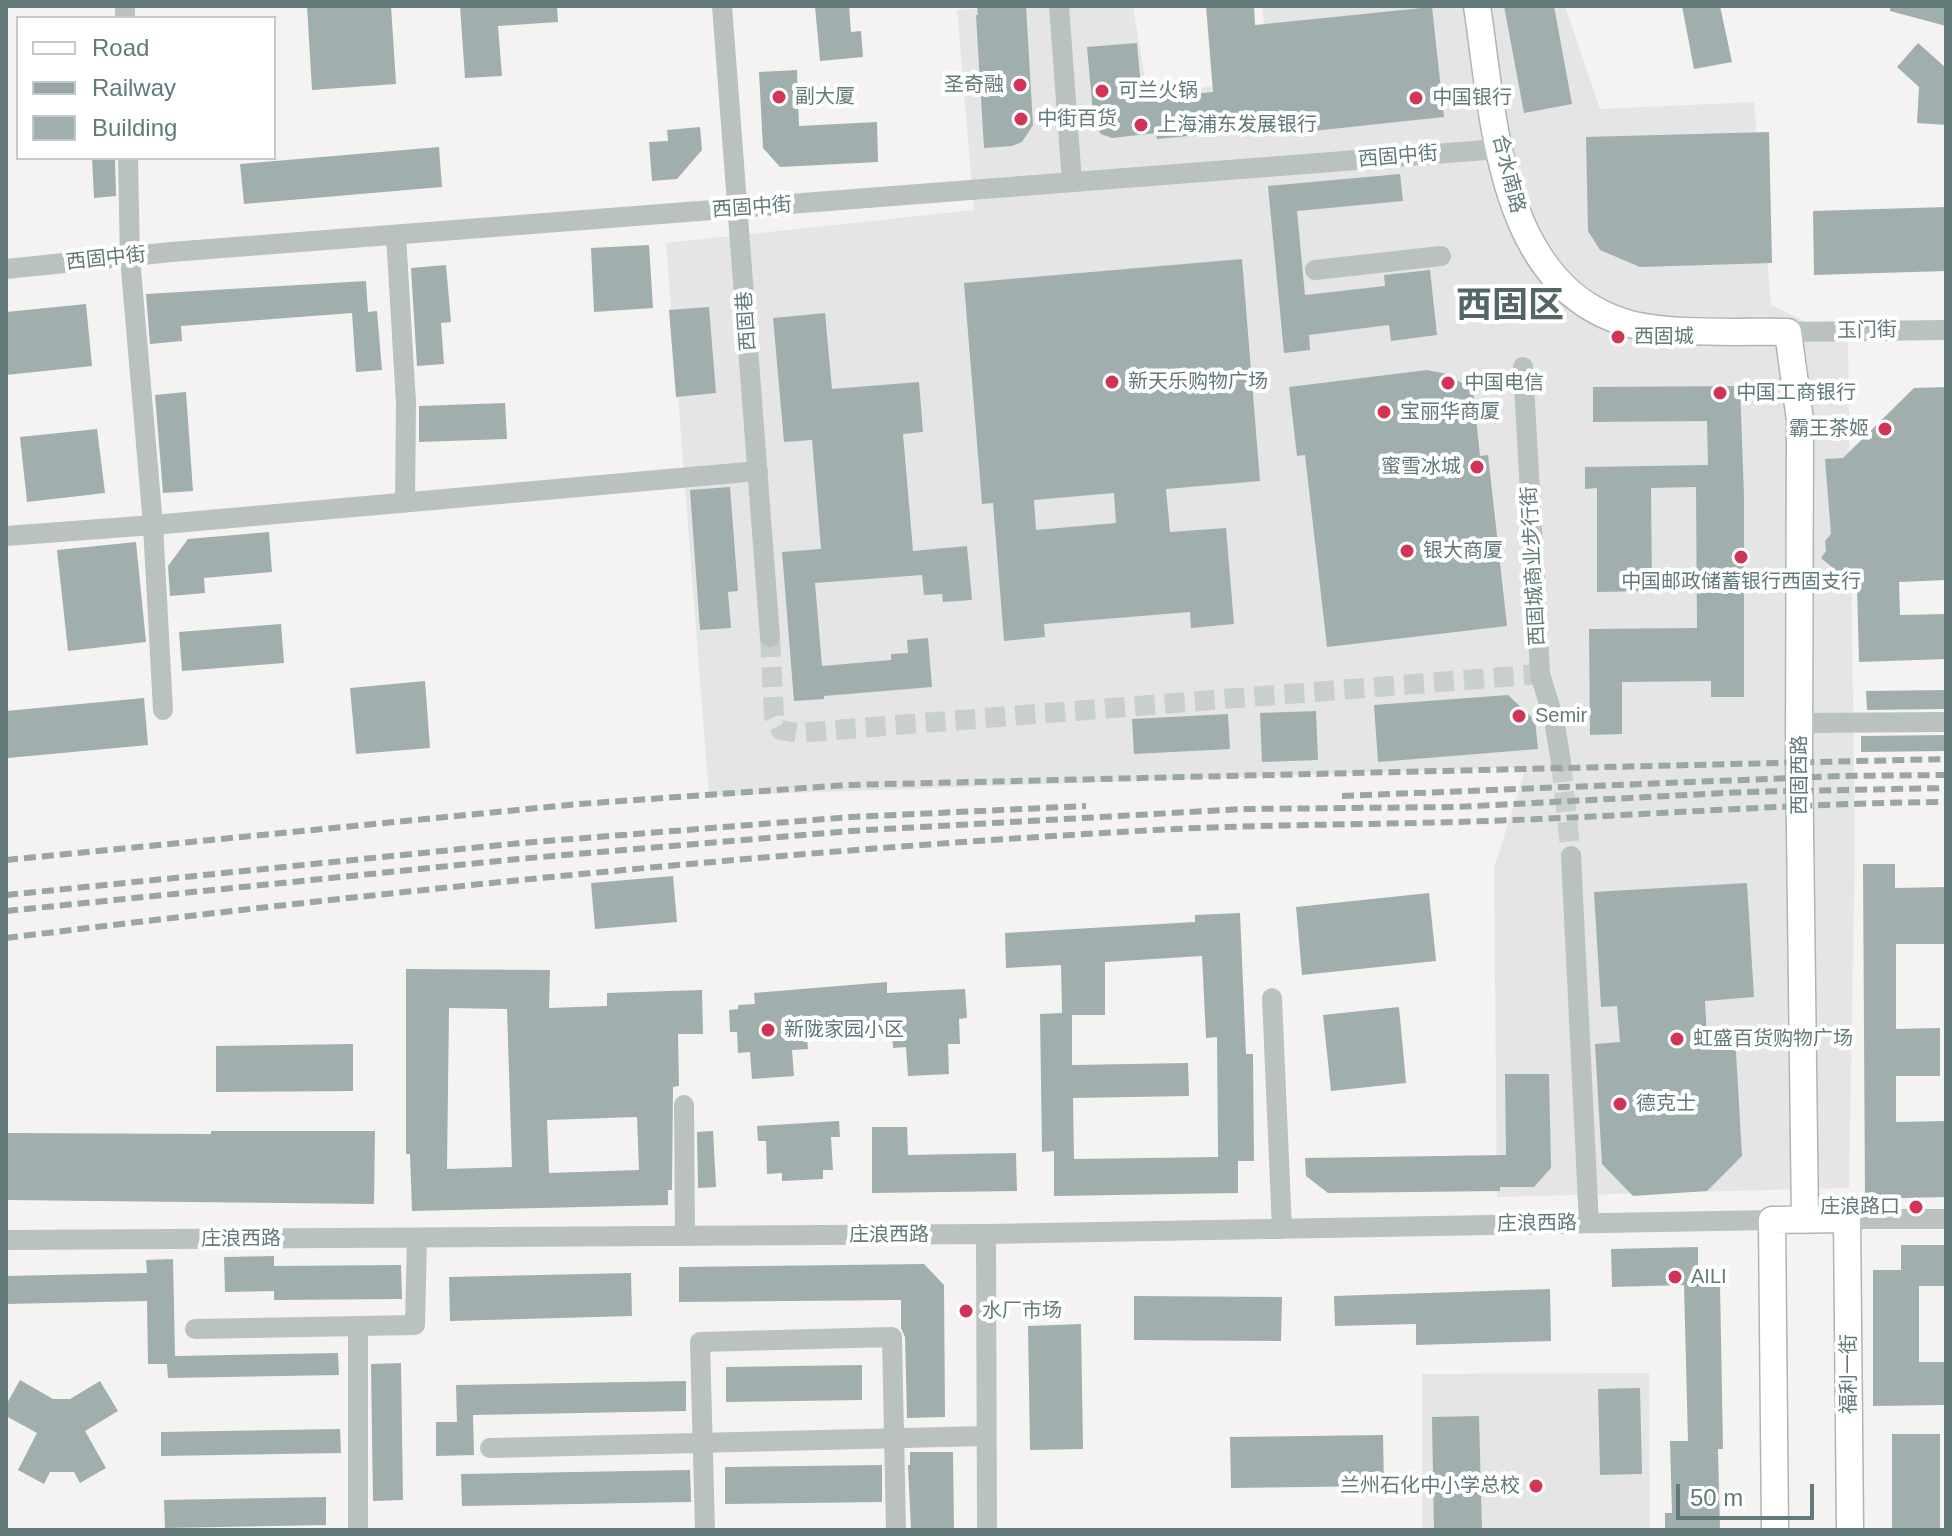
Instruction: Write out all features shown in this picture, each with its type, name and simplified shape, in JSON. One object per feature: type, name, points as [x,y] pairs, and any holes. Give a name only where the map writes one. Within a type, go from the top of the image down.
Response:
[{"type":"main road","name":"合水南路","points":[[1477,6],[1499,149],[1509,193],[1543,276],[1590,307],[1630,324],[1669,329],[1788,332]]},
{"type":"main road","name":"西固西路","points":[[1788,332],[1800,420],[1799,723],[1805,1220]]},
{"type":"main road","points":[[1775,1530],[1772,1220],[1847,1219]]},
{"type":"main road","name":"福利一街","points":[[1847,1219],[1850,1530]]},
{"type":"street","name":"西固巷","points":[[722,6],[770,637]]},
{"type":"street","points":[[1059,6],[1072,182]]},
{"type":"street","name":"西固中街","points":[[6,269],[396,235],[1499,149]]},
{"type":"street","points":[[128,160],[130,258],[153,525],[163,710]]},
{"type":"street","points":[[396,235],[406,403],[405,503]]},
{"type":"street","points":[[1315,270],[1441,256]]},
{"type":"street","name":"玉门街","points":[[1788,332],[1946,330]]},
{"type":"street","name":"西固城商业步行街","points":[[1523,367],[1540,674],[1554,720],[1561,762]]},
{"type":"street","points":[[6,536],[758,471]]},
{"type":"street","points":[[1799,723],[1946,722]]},
{"type":"street","points":[[1571,856],[1589,1223]]},
{"type":"street","points":[[1272,998],[1282,1229]]},
{"type":"street","points":[[684,1105],[685,1236]]},
{"type":"street","points":[[1847,1219],[1946,1219]]},
{"type":"street","name":"庄浪西路","points":[[6,1240],[986,1234],[1772,1220]]},
{"type":"street","points":[[986,1234],[987,1530]]},
{"type":"street","points":[[195,1329],[415,1325],[417,1238]]},
{"type":"street","points":[[358,1326],[358,1528]]},
{"type":"street","points":[[705,1530],[700,1342],[892,1337],[896,1530]]},
{"type":"street","points":[[490,1448],[986,1436]]},
{"type":"shaded area","points":[[1021,6],[1133,6],[1147,91],[1270,83],[1262,6],[1565,6],[1600,109],[1754,102],[1771,305],[1848,342],[1855,841],[1849,1188],[1497,1197],[1494,868],[1526,767],[709,796],[666,243],[974,210],[957,10]]},
{"type":"shaded area","name":"兰州石化中小学总校","points":[[1649,1373],[1650,1530],[1422,1530],[1422,1374]]},
{"type":"building","points":[[307,6],[391,6],[396,84],[312,90]]},
{"type":"building","points":[[460,6],[557,6],[558,22],[498,26],[502,76],[465,78]]},
{"type":"building","points":[[815,6],[849,6],[851,32],[861,31],[863,57],[820,61]]},
{"type":"building","points":[[977,6],[1026,6],[1033,125],[1022,142],[1012,146],[984,148]]},
{"type":"building","points":[[1206,6],[1254,6],[1255,25],[1432,7],[1444,117],[1294,133],[1293,126],[1157,139],[1156,133],[1112,138],[1101,134],[1094,124],[1087,47],[1137,43],[1142,99],[1213,92]]},
{"type":"building","points":[[1504,6],[1554,6],[1572,104],[1524,113]]},
{"type":"building","points":[[1682,6],[1720,6],[1732,62],[1694,69]]},
{"type":"building","points":[[1890,6],[1946,6],[1946,26],[1890,11]]},
{"type":"building","points":[[1918,43],[1946,68],[1946,125],[1917,123],[1919,87],[1897,67]]},
{"type":"building","name":"副大厦","points":[[797,70],[799,126],[877,122],[878,162],[780,167],[763,148],[759,72]]},
{"type":"building","points":[[700,127],[702,150],[677,179],[652,181],[649,142],[668,141],[667,130]]},
{"type":"building","points":[[1769,132],[1772,263],[1640,267],[1600,250],[1588,231],[1586,137]]},
{"type":"building","points":[[439,147],[442,187],[244,204],[240,164]]},
{"type":"building","points":[[92,160],[115,160],[116,196],[94,198]]},
{"type":"building","points":[[1400,174],[1403,201],[1297,211],[1305,295],[1385,286],[1384,275],[1430,270],[1437,335],[1391,341],[1389,325],[1309,335],[1310,350],[1284,353],[1268,186]]},
{"type":"building","points":[[1946,207],[1946,271],[1814,275],[1813,211]]},
{"type":"building","points":[[649,245],[653,308],[594,312],[591,248]]},
{"type":"building","name":"新天乐购物广场","points":[[1242,259],[1260,481],[1166,489],[1170,532],[1226,528],[1234,624],[1191,628],[1190,612],[1044,624],[1045,637],[1004,641],[993,503],[982,504],[964,283]],"holes":[[[1114,493],[1116,523],[1036,530],[1034,500]]]},
{"type":"building","points":[[446,265],[451,322],[441,323],[444,364],[417,366],[411,268]]},
{"type":"building","points":[[366,281],[368,312],[377,311],[382,370],[356,372],[352,313],[181,326],[182,341],[150,344],[146,294]]},
{"type":"building","points":[[86,304],[92,366],[6,375],[6,312]]},
{"type":"building","points":[[709,307],[716,393],[676,397],[669,310]]},
{"type":"building","points":[[825,313],[832,389],[919,382],[923,432],[903,434],[913,551],[967,546],[972,600],[943,602],[942,594],[924,595],[922,575],[815,583],[822,666],[891,660],[891,654],[908,653],[907,640],[928,638],[932,687],[794,701],[782,552],[821,549],[812,440],[784,442],[773,318]]},
{"type":"building","name":"银大商厦","points":[[1427,370],[1447,374],[1473,390],[1480,456],[1488,455],[1507,626],[1327,647],[1305,455],[1297,456],[1289,387]]},
{"type":"building","points":[[1740,386],[1744,496],[1744,697],[1711,697],[1711,681],[1622,682],[1622,734],[1590,735],[1589,629],[1697,628],[1696,487],[1651,488],[1652,591],[1597,592],[1597,488],[1585,489],[1585,467],[1708,465],[1707,421],[1593,422],[1593,387]]},
{"type":"building","points":[[1946,387],[1946,580],[1899,582],[1900,615],[1946,614],[1946,659],[1859,662],[1857,586],[1834,587],[1833,568],[1821,558],[1826,551],[1825,541],[1831,534],[1825,459],[1843,458],[1914,388]]},
{"type":"building","points":[[186,392],[193,491],[163,493],[155,395]]},
{"type":"building","points":[[505,403],[507,439],[419,442],[419,406]]},
{"type":"building","points":[[97,429],[105,493],[27,502],[20,437]]},
{"type":"building","points":[[730,487],[738,591],[728,592],[731,628],[700,630],[690,490]]},
{"type":"building","points":[[269,532],[272,572],[204,578],[205,593],[170,596],[168,566],[188,539]]},
{"type":"building","points":[[136,542],[146,642],[68,651],[57,550]]},
{"type":"building","points":[[281,624],[284,663],[182,671],[179,632]]},
{"type":"building","points":[[425,681],[430,748],[356,754],[350,688]]},
{"type":"building","points":[[1946,690],[1946,709],[1867,710],[1866,691]]},
{"type":"building","points":[[1508,695],[1535,720],[1538,749],[1378,762],[1374,705]]},
{"type":"building","points":[[144,698],[148,745],[8,758],[6,711]]},
{"type":"building","points":[[1316,711],[1318,760],[1262,762],[1260,713]]},
{"type":"building","points":[[1228,714],[1230,749],[1134,754],[1132,719]]},
{"type":"building","points":[[1946,735],[1946,751],[1861,752],[1861,736]]},
{"type":"building","points":[[1863,864],[1895,864],[1895,888],[1946,887],[1946,944],[1896,944],[1896,1029],[1940,1028],[1940,1076],[1896,1076],[1896,1122],[1946,1121],[1946,1197],[1865,1199]]},
{"type":"building","points":[[673,876],[677,922],[595,929],[591,883]]},
{"type":"building","name":"虹盛百货购物广场","points":[[1747,883],[1754,997],[1705,1001],[1707,1037],[1735,1035],[1742,1156],[1707,1191],[1633,1196],[1602,1164],[1595,1044],[1620,1042],[1617,1006],[1601,1007],[1594,892]]},
{"type":"building","points":[[1429,893],[1436,961],[1302,975],[1296,907]]},
{"type":"building","points":[[1240,913],[1246,1054],[1253,1054],[1254,1161],[1238,1161],[1238,1193],[1054,1196],[1054,1151],[1042,1152],[1040,1014],[1062,1013],[1061,965],[1006,968],[1005,933],[1195,922],[1195,915]],"holes":[[[1202,956],[1206,1038],[1217,1037],[1218,1157],[1074,1159],[1073,1098],[1189,1096],[1188,1063],[1072,1065],[1072,1015],[1105,1015],[1105,962]]]},
{"type":"building","points":[[406,969],[550,970],[549,1008],[607,1006],[607,993],[702,990],[703,1034],[678,1034],[679,1086],[673,1087],[672,1190],[668,1190],[668,1205],[412,1211],[410,1154],[406,1154]],"holes":[[[449,1008],[507,1009],[512,1167],[447,1169]],[[637,1117],[639,1170],[549,1173],[547,1120]]]},
{"type":"building","name":"新陇家园小区","points":[[887,982],[887,993],[965,989],[967,1018],[959,1019],[960,1044],[948,1044],[949,1074],[908,1076],[906,1047],[893,1048],[892,1032],[807,1037],[808,1049],[792,1050],[794,1076],[752,1079],[750,1052],[738,1053],[737,1032],[730,1032],[729,1010],[738,1009],[738,1005],[755,1004],[754,993]]},
{"type":"building","points":[[1399,1007],[1406,1083],[1331,1091],[1323,1015]]},
{"type":"building","points":[[353,1044],[353,1091],[216,1092],[216,1046]]},
{"type":"building","points":[[1505,1074],[1549,1074],[1551,1168],[1534,1187],[1500,1187],[1500,1191],[1328,1193],[1306,1176],[1305,1158],[1506,1155]]},
{"type":"building","points":[[839,1121],[840,1137],[831,1137],[833,1170],[823,1170],[823,1179],[782,1181],[782,1173],[767,1174],[766,1141],[758,1141],[757,1126]]},
{"type":"building","points":[[872,1127],[907,1127],[908,1155],[1016,1153],[1017,1191],[872,1193]]},
{"type":"building","points":[[211,1131],[375,1131],[374,1204],[6,1200],[6,1133],[211,1134]]},
{"type":"building","points":[[713,1131],[716,1187],[698,1188],[697,1132]]},
{"type":"building","points":[[1901,1245],[1946,1245],[1946,1286],[1919,1286],[1919,1362],[1946,1362],[1946,1405],[1873,1406],[1873,1270],[1901,1270]]},
{"type":"building","points":[[1698,1247],[1698,1284],[1720,1284],[1723,1449],[1718,1449],[1720,1530],[1665,1530],[1665,1513],[1672,1513],[1670,1441],[1688,1441],[1684,1285],[1612,1287],[1611,1249]]},
{"type":"building","points":[[274,1256],[274,1266],[401,1265],[402,1299],[274,1300],[274,1291],[225,1292],[224,1257]]},
{"type":"building","points":[[173,1259],[175,1356],[338,1353],[339,1375],[168,1378],[167,1364],[148,1364],[147,1301],[6,1304],[6,1276],[147,1273],[146,1260]]},
{"type":"building","points":[[924,1264],[944,1285],[945,1417],[907,1418],[901,1300],[679,1302],[679,1267]]},
{"type":"building","points":[[631,1273],[632,1316],[450,1321],[449,1277]]},
{"type":"building","points":[[1550,1289],[1551,1341],[1416,1345],[1416,1324],[1335,1326],[1334,1296]]},
{"type":"building","points":[[1134,1296],[1282,1297],[1281,1341],[1134,1340]]},
{"type":"building","points":[[1081,1324],[1083,1449],[1030,1450],[1028,1326]]},
{"type":"building","points":[[401,1363],[403,1500],[373,1501],[371,1364]]},
{"type":"building","points":[[862,1365],[862,1400],[726,1402],[726,1367]]},
{"type":"building","points":[[20,1380],[53,1399],[70,1399],[100,1381],[118,1411],[85,1431],[106,1468],[80,1483],[74,1472],[50,1472],[44,1484],[18,1470],[37,1433],[6,1416],[6,1405]]},
{"type":"building","points":[[686,1381],[686,1411],[473,1415],[474,1455],[436,1456],[436,1422],[457,1422],[456,1385]]},
{"type":"building","points":[[1640,1388],[1642,1474],[1600,1475],[1598,1389]]},
{"type":"building","points":[[1479,1416],[1482,1530],[1434,1530],[1432,1417]]},
{"type":"building","points":[[340,1429],[341,1453],[161,1456],[161,1432]]},
{"type":"building","points":[[1892,1434],[1940,1434],[1940,1530],[1892,1530]]},
{"type":"building","points":[[1383,1435],[1384,1486],[1231,1488],[1230,1437]]},
{"type":"building","points":[[910,1452],[953,1452],[954,1530],[911,1530]]},
{"type":"building","points":[[882,1465],[882,1502],[725,1504],[725,1467]]},
{"type":"building","points":[[690,1470],[691,1502],[462,1506],[461,1474]]},
{"type":"building","points":[[326,1497],[326,1525],[165,1528],[164,1500]]},
{"type":"tunnel","points":[[770,637],[774,716],[781,730],[797,733],[1540,674]]},
{"type":"tunnel","points":[[1561,762],[1571,856]]},
{"type":"railway","points":[[6,860],[579,804],[847,785],[1946,759]]},
{"type":"railway","points":[[1342,796],[1841,776],[1946,775]]},
{"type":"railway","points":[[6,911],[518,859],[850,831],[1244,809],[1456,807],[1744,792],[1946,788]]},
{"type":"railway","points":[[6,938],[579,874],[867,849],[1196,828],[1487,821],[1946,802]]},
{"type":"railway","points":[[6,895],[521,843],[851,817],[1086,806]]},
{"type":"place","name":"圣奇融","points":[[1020,85]]},
{"type":"place","name":"可兰火锅","points":[[1102,91]]},
{"type":"place","name":"副大厦","points":[[779,97]]},
{"type":"place","name":"中国银行","points":[[1416,98]]},
{"type":"place","name":"中街百货","points":[[1021,119]]},
{"type":"place","name":"上海浦东发展银行","points":[[1141,125]]},
{"type":"place","name":"西固城","points":[[1618,337]]},
{"type":"place","name":"新天乐购物广场","points":[[1112,382]]},
{"type":"place","name":"中国电信","points":[[1448,383]]},
{"type":"place","name":"中国工商银行","points":[[1720,393]]},
{"type":"place","name":"宝丽华商厦","points":[[1384,412]]},
{"type":"place","name":"霸王茶姬","points":[[1885,429]]},
{"type":"place","name":"蜜雪冰城","points":[[1477,467]]},
{"type":"place","name":"银大商厦","points":[[1407,551]]},
{"type":"place","name":"中国邮政储蓄银行西固支行","points":[[1741,557]]},
{"type":"place","name":"Semir","points":[[1519,716]]},
{"type":"place","name":"新陇家园小区","points":[[768,1030]]},
{"type":"place","name":"虹盛百货购物广场","points":[[1677,1039]]},
{"type":"place","name":"德克士","points":[[1620,1104]]},
{"type":"place","name":"庄浪路口","points":[[1916,1207]]},
{"type":"place","name":"AILI","points":[[1675,1277]]},
{"type":"place","name":"水厂市场","points":[[966,1311]]},
{"type":"place","name":"兰州石化中小学总校","points":[[1536,1486]]},
{"type":"district","name":"西固区","points":[[1510,307]]}]
